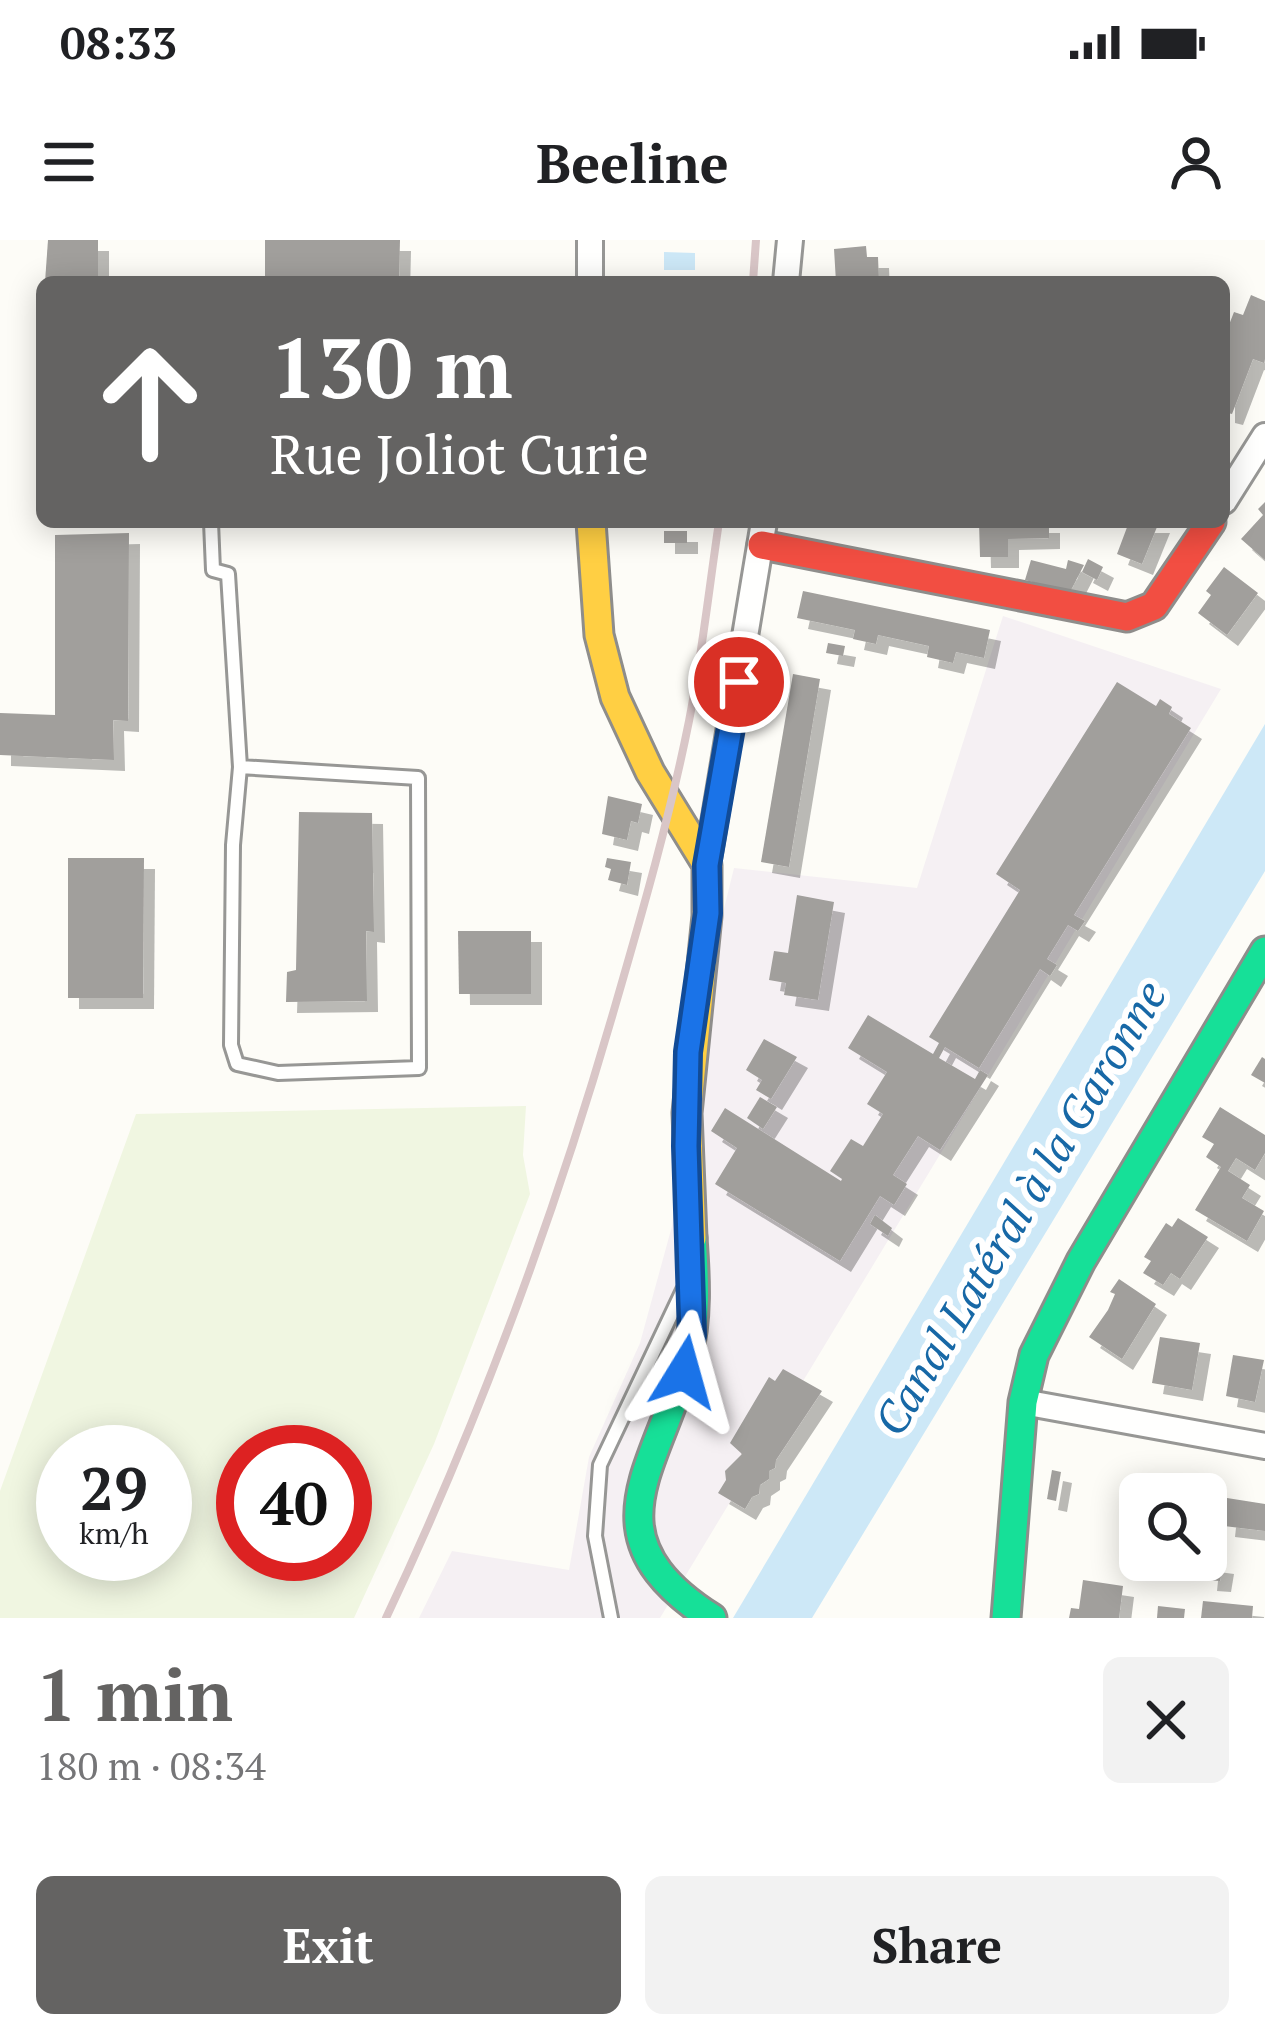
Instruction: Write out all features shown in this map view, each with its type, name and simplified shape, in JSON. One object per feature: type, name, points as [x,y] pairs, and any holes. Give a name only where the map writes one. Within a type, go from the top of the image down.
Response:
[{"type":"street","points":[[590,240],[590,276]]},
{"type":"street","points":[[787,276],[790,240]]},
{"type":"street","points":[[1230,491],[1265,436]]},
{"type":"street","points":[[591,528],[607,675],[635,739],[707,865]]},
{"type":"street","points":[[710,1616],[682,1600],[652,1568],[639,1517],[640,1491],[684,1372],[692,1335],[688,1052],[708,913],[707,865],[763,533],[1116,616],[1136,616],[1154,606],[1207,528]]},
{"type":"street","points":[[1006,1618],[1025,1384],[1046,1325],[1265,951]]},
{"type":"street","points":[[1023,1402],[1265,1446]]},
{"type":"lane","points":[[211,528],[213,570],[228,574],[240,767],[233,845],[232,1045],[238,1064],[278,1073],[419,1068],[418,778],[240,767]]},
{"type":"lane","points":[[611,1618],[595,1536],[600,1465],[692,1272]]},
{"type":"shaded area","points":[[1003,616],[1221,689],[660,1618],[419,1618],[452,1551],[569,1570],[589,1457],[640,1343],[672,1226],[698,1014],[734,868],[917,888]]},
{"type":"green space","points":[[526,1106],[523,1155],[530,1194],[434,1444],[372,1579],[372,1425],[216,1425],[216,1581],[371,1581],[354,1618],[0,1618],[0,1491],[136,1114]]},
{"type":"water","points":[[664,252],[695,253],[695,270],[664,270]]},
{"type":"water","name":"Canal Latéral à la Garonne","points":[[1265,724],[1265,871],[812,1618],[733,1618]]},
{"type":"building","points":[[48,240],[98,240],[98,276],[45,276]]},
{"type":"building","points":[[265,240],[400,240],[399,276],[265,276]]},
{"type":"building","points":[[866,246],[867,257],[878,257],[879,276],[836,276],[834,249]]},
{"type":"building","points":[[1251,295],[1265,301],[1265,359],[1264,363],[1253,359],[1232,414],[1230,322],[1234,312],[1243,315]]},
{"type":"building","points":[[1265,502],[1265,560],[1241,539],[1263,515],[1258,509]]},
{"type":"building","points":[[979,528],[1049,528],[1049,538],[1008,539],[1008,557],[980,557]]},
{"type":"building","points":[[1127,528],[1157,528],[1142,564],[1117,554]]},
{"type":"building","points":[[664,531],[687,531],[687,543],[664,543]]},
{"type":"building","points":[[129,533],[128,721],[113,720],[114,760],[0,755],[0,713],[55,715],[55,535]]},
{"type":"building","points":[[1088,559],[1103,567],[1097,580],[1082,572]]},
{"type":"building","points":[[1031,560],[1066,569],[1068,560],[1084,565],[1070,592],[1025,580]]},
{"type":"building","points":[[1224,567],[1258,593],[1227,635],[1198,613],[1211,595],[1206,591]]},
{"type":"building","points":[[803,591],[990,630],[984,658],[956,652],[953,663],[927,657],[929,646],[878,635],[876,644],[853,639],[855,630],[797,618]]},
{"type":"building","points":[[828,643],[845,646],[843,656],[826,653]]},
{"type":"building","points":[[793,674],[820,679],[789,867],[761,862]]},
{"type":"building","points":[[1117,682],[1156,706],[1160,699],[1172,707],[1169,714],[1191,728],[1074,915],[1085,921],[1078,931],[1068,925],[1047,959],[1057,965],[1050,976],[1040,969],[979,1068],[945,1047],[939,1058],[975,1079],[980,1070],[988,1075],[940,1150],[918,1136],[893,1175],[907,1184],[894,1205],[880,1196],[840,1261],[715,1184],[737,1148],[711,1131],[725,1108],[841,1181],[830,1171],[851,1139],[863,1146],[883,1114],[867,1104],[887,1072],[848,1048],[868,1015],[933,1054],[939,1043],[929,1037],[1020,890],[996,874]]},
{"type":"building","points":[[608,796],[642,804],[638,823],[631,821],[627,840],[602,834]]},
{"type":"building","points":[[299,812],[372,813],[374,932],[366,931],[367,1001],[286,1002],[287,972],[296,970]]},
{"type":"building","points":[[68,858],[144,858],[143,998],[68,998]]},
{"type":"building","points":[[607,858],[631,862],[627,885],[608,880]]},
{"type":"building","points":[[797,895],[834,902],[818,1000],[784,995],[786,983],[769,980],[774,951],[788,953]]},
{"type":"building","points":[[458,931],[531,931],[531,994],[459,994]]},
{"type":"building","points":[[764,1039],[797,1057],[771,1099],[756,1090],[762,1080],[746,1070]]},
{"type":"building","points":[[1265,1059],[1265,1083],[1251,1075]]},
{"type":"building","points":[[760,1097],[777,1107],[763,1129],[747,1118]]},
{"type":"building","points":[[1220,1107],[1265,1135],[1265,1153],[1255,1170],[1236,1158],[1228,1171],[1250,1185],[1242,1198],[1264,1211],[1247,1241],[1195,1210],[1221,1167],[1206,1157],[1214,1144],[1202,1137]]},
{"type":"building","points":[[875,1215],[892,1228],[888,1236],[870,1224]]},
{"type":"building","points":[[1178,1218],[1208,1237],[1180,1279],[1171,1273],[1163,1285],[1143,1273],[1151,1261],[1144,1257],[1166,1223],[1172,1227]]},
{"type":"building","points":[[1119,1279],[1156,1304],[1122,1359],[1089,1337],[1108,1310],[1115,1294],[1110,1292]]},
{"type":"building","points":[[1160,1337],[1200,1343],[1192,1390],[1152,1383]]},
{"type":"building","points":[[1233,1355],[1264,1360],[1255,1402],[1226,1396]]},
{"type":"building","points":[[783,1369],[822,1391],[769,1471],[769,1479],[745,1509],[718,1493],[726,1480],[725,1471],[742,1454],[730,1443],[769,1377],[775,1381]]},
{"type":"building","points":[[1052,1470],[1061,1472],[1056,1501],[1047,1499]]},
{"type":"building","points":[[1227,1498],[1265,1504],[1265,1531],[1227,1526]]},
{"type":"building","points":[[1083,1580],[1123,1586],[1119,1618],[1069,1618],[1071,1608],[1079,1609]]},
{"type":"building","points":[[1203,1601],[1253,1606],[1252,1618],[1201,1618]]},
{"type":"building","points":[[1158,1606],[1185,1609],[1184,1618],[1157,1618]]},
{"type":"railway","points":[[753,276],[756,240]]},
{"type":"railway","points":[[386,1618],[484,1392],[592,1082],[682,757],[718,528]]},
{"type":"traffic: fast","points":[[1006,1618],[1023,1402],[1034,1355],[1081,1261],[1265,951]]},
{"type":"traffic: fast","points":[[692,1238],[690,1343],[648,1466],[640,1498],[640,1528],[649,1558],[672,1587],[712,1618]]},
{"type":"traffic: slow","points":[[591,528],[599,635],[615,697],[650,772],[707,865],[707,916],[687,1113],[692,1238]]},
{"type":"traffic: jam","points":[[762,545],[1127,617],[1154,606],[1207,528]]},
{"type":"route","points":[[684,1372],[692,1335],[688,1052],[708,913],[707,865],[739,682]]}]
